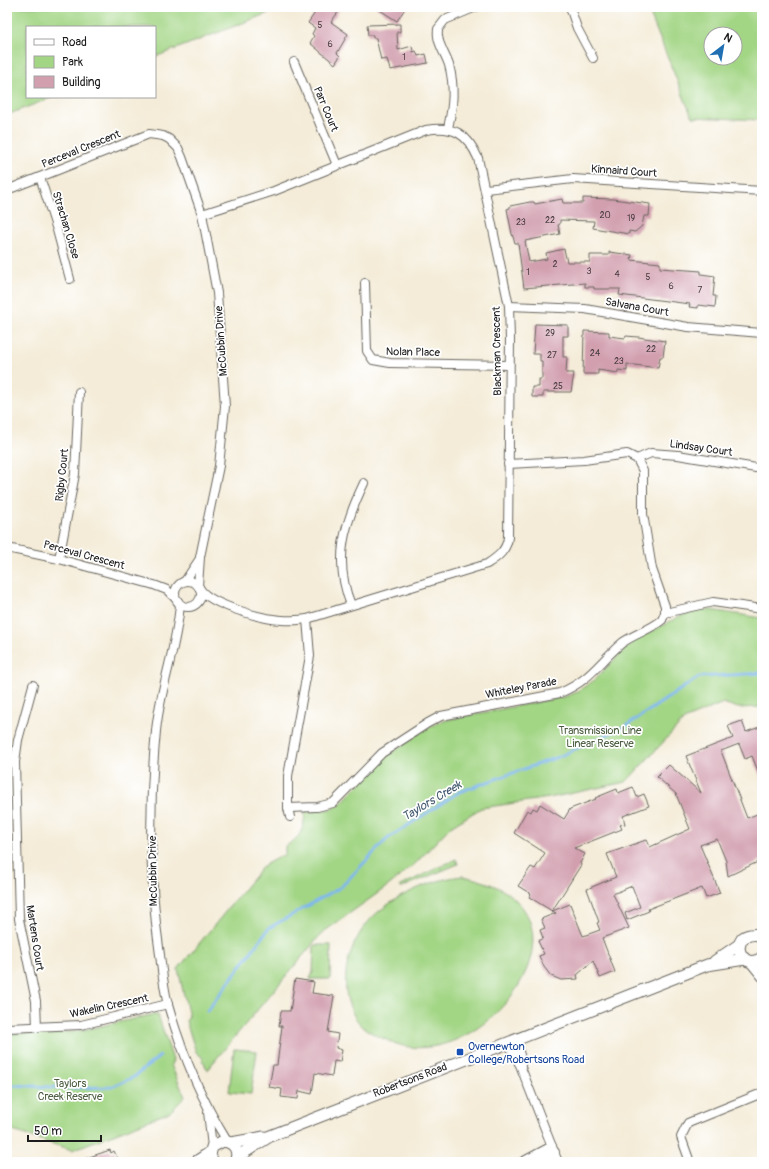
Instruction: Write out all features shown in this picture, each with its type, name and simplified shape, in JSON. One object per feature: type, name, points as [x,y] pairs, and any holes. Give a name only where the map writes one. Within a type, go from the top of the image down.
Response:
[{"type":"street","points":[[202,214],[274,191],[426,130],[448,128],[453,105],[453,84],[448,64],[438,38],[438,29],[445,20],[476,7]]},
{"type":"street","points":[[570,7],[577,28],[594,58]]},
{"type":"street","name":"Parr Court","points":[[294,62],[337,165]]},
{"type":"street","name":"Blackman Crescent","points":[[193,605],[202,602],[217,603],[274,619],[306,619],[351,604],[487,564],[500,555],[508,545],[508,306],[486,189],[473,147],[466,138],[448,128]]},
{"type":"street","name":"Perceval Crescent","points":[[7,190],[148,134],[163,136]]},
{"type":"street","name":"McCubbin Drive","points":[[163,136],[178,148],[195,192],[202,214],[217,293],[225,406],[219,466],[200,557],[199,588]]},
{"type":"street","name":"Strachan Close","points":[[40,177],[58,230],[70,279]]},
{"type":"street","name":"Kinnaird Court","points":[[486,189],[573,179],[762,191]]},
{"type":"street","name":"Nolan Place","points":[[365,283],[367,351],[373,360],[390,363],[509,364]]},
{"type":"street","name":"Salvana Court","points":[[508,306],[585,309],[688,327],[762,333]]},
{"type":"street","name":"Rigby Court","points":[[59,559],[75,474],[79,392]]},
{"type":"street","points":[[508,464],[584,460],[626,454],[637,459],[643,471],[643,514],[652,569],[665,606],[665,613],[713,602],[762,609]]},
{"type":"street","name":"Lindsay Court","points":[[637,459],[651,454],[678,454],[762,469]]},
{"type":"street","points":[[351,604],[342,576],[341,550],[353,505],[364,483]]},
{"type":"street","name":"Perceval Crescent","points":[[7,548],[59,559],[154,585],[167,590],[179,602]]},
{"type":"street","name":"McCubbin Drive","points":[[183,582],[194,570],[200,557]]},
{"type":"street","points":[[183,582],[193,582],[199,588],[201,596],[193,605],[179,602],[176,589],[183,582]]},
{"type":"street","name":"Perceval Crescent","points":[[154,585],[174,585],[183,582]]},
{"type":"street","name":"Blackman Crescent","points":[[199,588],[204,594],[217,603]]},
{"type":"street","name":"McCubbin Drive","points":[[179,602],[179,626],[160,702],[156,731],[153,793],[153,911],[168,1004],[195,1082],[208,1110],[229,1142]]},
{"type":"street","name":"McCubbin Drive","points":[[179,626],[193,605]]},
{"type":"street","name":"Whiteley Parade","points":[[288,808],[334,803],[382,753],[421,727],[441,716],[560,693],[572,688],[592,674],[623,643],[657,624],[665,613]]},
{"type":"street","points":[[290,817],[288,808],[288,776],[310,656],[306,619]]},
{"type":"street","name":"Martens Court","points":[[33,685],[20,733],[15,762],[19,920],[36,1000],[37,1028]]},
{"type":"street","name":"Robertsons Road","points":[[211,1149],[218,1142],[229,1142],[270,1136],[707,965],[740,944],[748,935],[762,936]]},
{"type":"street","points":[[740,944],[740,953],[762,976]]},
{"type":"street","name":"Robertsons Road","points":[[707,965],[747,960],[754,962],[762,958]]},
{"type":"street","name":"Wakelin Crescent","points":[[7,1028],[37,1028],[81,1025],[168,1004]]},
{"type":"street","points":[[512,1042],[520,1054],[520,1065],[558,1162]]},
{"type":"street","points":[[690,1162],[682,1137],[688,1123],[762,1094]]},
{"type":"street","name":"McCubbin Drive","points":[[208,1110],[211,1149]]},
{"type":"street","name":"Robertsons Road","points":[[235,1160],[270,1136]]},
{"type":"street","points":[[229,1142],[236,1149],[235,1160]]},
{"type":"street","points":[[193,1162],[211,1149],[213,1162]]},
{"type":"street","points":[[522,1162],[530,1159],[541,1158],[553,1149]]},
{"type":"green space","points":[[7,7],[284,7],[156,57],[156,26],[26,26],[26,98],[50,98],[7,115]]},
{"type":"green space","points":[[647,7],[762,7],[762,120],[692,117]]},
{"type":"green space","name":"Transmission Line Linear Reserve","points":[[704,609],[762,618],[762,707],[738,708],[723,703],[684,720],[626,782],[549,798],[481,808],[449,828],[415,864],[388,886],[322,933],[207,1070],[202,1057],[196,1052],[186,1021],[189,1017],[178,969],[264,865],[285,854],[285,846],[298,837],[300,833],[304,824],[305,812],[331,809],[339,805],[386,757],[427,728],[450,719],[564,697],[575,693],[593,681],[632,642],[680,616]]},
{"type":"green space","points":[[456,859],[458,864],[401,888],[400,886]]},
{"type":"green space","points":[[462,876],[507,893],[529,920],[532,952],[518,986],[494,1015],[461,1037],[425,1047],[389,1041],[370,1032],[360,1024],[351,1010],[347,995],[346,979],[348,963],[353,947],[361,932],[370,919],[400,897],[431,883]]},
{"type":"green space","points":[[314,945],[331,945],[330,979],[310,979],[313,972]]},
{"type":"green space","name":"Taylors Creek Reserve","points":[[151,1015],[158,1015],[173,1060],[171,1065],[185,1097],[170,1112],[72,1150],[7,1129],[7,1034],[74,1032]]},
{"type":"green space","points":[[234,1049],[257,1051],[251,1094],[229,1092]]},
{"type":"building","points":[[319,7],[333,7],[339,11],[331,22],[348,34],[337,53],[340,56],[335,64],[310,43],[314,36],[312,34],[315,28],[308,23]]},
{"type":"building","points":[[375,7],[406,7],[397,21]]},
{"type":"building","points":[[400,24],[400,32],[397,32],[398,50],[412,46],[413,52],[416,51],[418,56],[426,54],[428,63],[390,70],[387,59],[381,60],[376,38],[373,38],[373,35],[368,35],[367,25]]},
{"type":"building","points":[[583,198],[613,199],[650,204],[649,216],[644,216],[642,226],[635,232],[629,231],[629,234],[593,228],[594,221],[560,220],[560,224],[558,225],[560,234],[525,241],[529,262],[547,259],[546,253],[564,249],[567,262],[590,262],[590,255],[609,255],[609,252],[632,255],[631,260],[660,263],[660,268],[701,271],[701,274],[715,276],[713,296],[716,296],[715,307],[698,305],[698,308],[689,307],[690,304],[619,295],[620,289],[594,289],[594,287],[585,287],[585,283],[524,288],[518,243],[515,243],[512,234],[507,209],[510,208],[510,206],[530,202],[534,202],[535,204],[562,199],[563,203],[583,203]]},
{"type":"building","points":[[535,324],[568,325],[568,336],[563,336],[563,357],[567,357],[566,373],[574,373],[571,392],[543,392],[543,397],[532,397],[532,387],[539,387],[539,379],[542,379],[542,361],[540,361],[540,354],[533,354]]},
{"type":"building","points":[[584,331],[609,332],[609,336],[625,338],[626,336],[638,337],[665,341],[663,357],[660,357],[658,368],[627,364],[627,371],[618,370],[618,373],[598,370],[598,374],[583,374]]},
{"type":"building","points":[[742,721],[746,732],[762,726],[762,781],[752,756],[745,759],[739,744],[721,751],[747,818],[762,812],[762,834],[759,835],[762,842],[762,860],[728,876],[726,861],[717,839],[700,845],[720,893],[706,898],[702,888],[648,909],[649,911],[627,920],[625,913],[640,907],[632,886],[613,894],[629,928],[602,938],[615,972],[600,978],[593,961],[577,975],[578,979],[561,980],[551,976],[544,967],[539,956],[544,954],[538,941],[543,938],[540,930],[545,928],[541,919],[556,913],[552,911],[570,904],[583,936],[600,930],[597,923],[599,922],[587,889],[616,877],[607,854],[647,840],[650,847],[690,829],[676,794],[657,777],[669,765],[701,793],[686,756],[733,738],[728,726]]},
{"type":"building","points":[[633,787],[637,797],[644,794],[649,806],[623,816],[625,824],[620,825],[622,829],[574,848],[585,854],[580,863],[581,865],[552,911],[529,897],[531,894],[518,886],[531,867],[535,869],[545,853],[514,833],[527,810],[531,812],[533,808],[537,810],[540,804],[564,819],[570,809],[617,789],[618,793]]},
{"type":"building","points":[[295,979],[314,982],[312,993],[334,996],[328,1032],[338,1034],[336,1048],[342,1050],[340,1062],[334,1061],[332,1076],[315,1073],[312,1094],[299,1091],[298,1099],[281,1097],[282,1089],[269,1087],[273,1065],[277,1065],[282,1026],[279,1026],[281,1011],[290,1011]]},
{"type":"building","points":[[110,1150],[111,1153],[114,1151],[118,1159],[110,1162],[75,1162]]},
{"type":"waterway","name":"Taylors Creek","points":[[207,1011],[269,928],[341,887],[387,839],[459,792],[558,757],[626,726],[699,677],[762,673]]},
{"type":"waterway","name":"Taylors Creek","points":[[7,1086],[68,1088],[112,1087],[134,1077],[160,1056]]},
{"type":"place","name":"Overnewton College/Robertsons Road","points":[[460,1052]]}]
